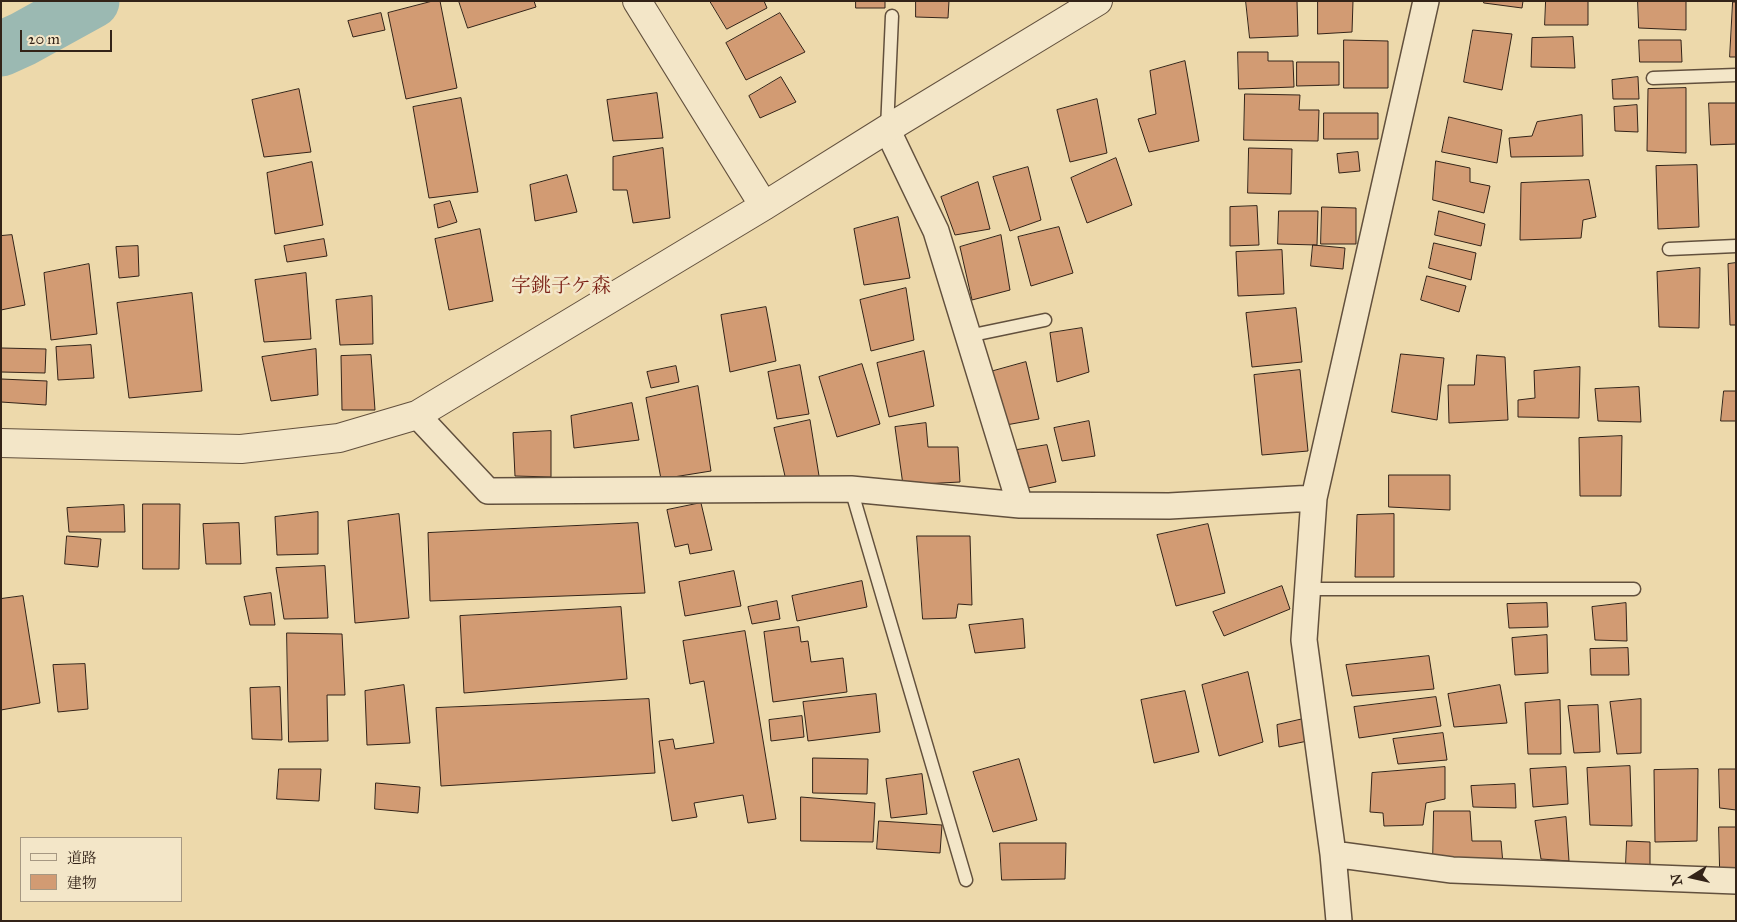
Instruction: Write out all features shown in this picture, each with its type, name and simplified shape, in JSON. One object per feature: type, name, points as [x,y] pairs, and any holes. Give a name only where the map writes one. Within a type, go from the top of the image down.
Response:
[{"type":"street","points":[[637,1],[764,206]]},
{"type":"street","points":[[1,443],[241,449],[339,438],[417,415],[764,206],[1098,1]]},
{"type":"street","points":[[1339,921],[1333,854],[1304,640],[1314,498],[1426,1]]},
{"type":"street","points":[[887,129],[936,231],[1020,505]]},
{"type":"street","points":[[417,415],[488,491],[851,489],[1020,505],[1169,506],[1314,498]]},
{"type":"street","points":[[1333,854],[1452,870],[1736,881]]},
{"type":"lane","points":[[887,129],[892,16]]},
{"type":"lane","points":[[1653,78],[1736,75]]},
{"type":"lane","points":[[1669,248],[1736,246]]},
{"type":"lane","points":[[968,336],[1045,320]]},
{"type":"lane","points":[[851,489],[966,880]]},
{"type":"lane","points":[[1307,589],[1634,589]]},
{"type":"building","points":[[433,1],[440,1],[457,88],[406,99],[388,13]]},
{"type":"building","points":[[459,1],[534,1],[536,7],[468,28]]},
{"type":"building","points":[[710,1],[764,1],[767,8],[727,29]]},
{"type":"building","points":[[856,1],[885,1],[885,8],[856,8]]},
{"type":"building","points":[[916,1],[949,1],[948,18],[916,17]]},
{"type":"building","points":[[1246,1],[1297,1],[1298,36],[1250,38]]},
{"type":"building","points":[[1318,1],[1353,1],[1352,32],[1318,34]]},
{"type":"building","points":[[1484,1],[1523,1],[1522,8],[1484,3]]},
{"type":"building","points":[[1546,1],[1588,1],[1588,25],[1545,25]]},
{"type":"building","points":[[1638,1],[1686,1],[1686,30],[1639,28]]},
{"type":"building","points":[[1733,2],[1736,2],[1736,57],[1730,57]]},
{"type":"building","points":[[381,13],[385,30],[353,37],[348,21]]},
{"type":"building","points":[[780,13],[805,52],[746,80],[726,43]]},
{"type":"building","points":[[1473,30],[1512,34],[1502,90],[1464,82]]},
{"type":"building","points":[[1573,37],[1575,68],[1531,67],[1532,38]]},
{"type":"building","points":[[1344,40],[1388,41],[1388,88],[1344,88]]},
{"type":"building","points":[[1639,40],[1681,40],[1682,62],[1640,62]]},
{"type":"building","points":[[1238,52],[1268,52],[1268,61],[1293,61],[1294,87],[1239,89]]},
{"type":"building","points":[[1185,61],[1199,141],[1149,152],[1138,119],[1156,114],[1150,71]]},
{"type":"building","points":[[1297,62],[1339,62],[1339,85],[1297,86]]},
{"type":"building","points":[[781,77],[796,102],[760,118],[749,96]]},
{"type":"building","points":[[1638,77],[1639,99],[1613,99],[1612,80]]},
{"type":"building","points":[[1686,88],[1686,153],[1647,151],[1648,89]]},
{"type":"building","points":[[299,89],[311,152],[264,157],[252,100]]},
{"type":"building","points":[[657,93],[663,138],[613,141],[607,100]]},
{"type":"building","points":[[1245,94],[1300,95],[1299,110],[1319,110],[1318,141],[1244,140]]},
{"type":"building","points":[[461,98],[478,192],[429,198],[413,107]]},
{"type":"building","points":[[1097,99],[1107,153],[1070,162],[1057,110]]},
{"type":"building","points":[[1709,103],[1736,103],[1736,144],[1711,145]]},
{"type":"building","points":[[1637,105],[1638,132],[1615,131],[1614,107]]},
{"type":"building","points":[[1324,113],[1378,113],[1378,139],[1324,139]]},
{"type":"building","points":[[1582,115],[1583,156],[1511,157],[1509,138],[1532,136],[1537,122]]},
{"type":"building","points":[[1449,117],[1502,130],[1497,163],[1442,152]]},
{"type":"building","points":[[663,148],[670,218],[633,223],[627,190],[613,190],[613,157]]},
{"type":"building","points":[[1249,148],[1292,149],[1291,194],[1248,193]]},
{"type":"building","points":[[1358,152],[1360,171],[1339,173],[1337,154]]},
{"type":"building","points":[[1116,158],[1132,205],[1087,223],[1071,178]]},
{"type":"building","points":[[1436,161],[1470,168],[1470,182],[1490,186],[1484,213],[1433,200]]},
{"type":"building","points":[[312,162],[323,225],[275,234],[267,173]]},
{"type":"building","points":[[1697,165],[1699,227],[1658,229],[1656,166]]},
{"type":"building","points":[[1028,167],[1041,220],[1010,231],[993,177]]},
{"type":"building","points":[[567,175],[577,212],[535,221],[530,185]]},
{"type":"building","points":[[1589,180],[1596,217],[1583,220],[1581,238],[1520,240],[1521,183]]},
{"type":"building","points":[[978,182],[990,229],[955,235],[941,197]]},
{"type":"building","points":[[450,201],[457,222],[438,228],[434,205]]},
{"type":"building","points":[[1257,206],[1259,245],[1230,246],[1230,207]]},
{"type":"building","points":[[1322,207],[1356,208],[1356,244],[1321,244]]},
{"type":"building","points":[[1279,211],[1318,211],[1317,245],[1278,244]]},
{"type":"building","points":[[1439,211],[1485,224],[1481,246],[1435,235]]},
{"type":"building","points":[[898,217],[910,278],[864,285],[854,229]]},
{"type":"building","points":[[1059,227],[1073,273],[1031,286],[1018,237]]},
{"type":"building","points":[[480,229],[493,301],[449,310],[435,239]]},
{"type":"building","points":[[12,235],[25,305],[1,310],[1,236]]},
{"type":"building","points":[[1001,235],[1010,290],[972,300],[960,247]]},
{"type":"building","points":[[324,239],[327,256],[287,262],[284,246]]},
{"type":"building","points":[[1434,243],[1476,253],[1471,280],[1429,268]]},
{"type":"building","points":[[1313,245],[1345,248],[1343,269],[1311,266]]},
{"type":"building","points":[[138,246],[139,276],[119,278],[116,247]]},
{"type":"building","points":[[1282,250],[1284,294],[1238,296],[1236,252]]},
{"type":"building","points":[[1736,263],[1736,325],[1730,325],[1728,264]]},
{"type":"building","points":[[89,264],[97,334],[51,340],[44,273]]},
{"type":"building","points":[[1700,268],[1699,328],[1659,327],[1657,272]]},
{"type":"building","points":[[306,273],[311,339],[264,342],[255,280]]},
{"type":"building","points":[[1427,276],[1466,286],[1459,312],[1421,300]]},
{"type":"building","points":[[906,288],[914,340],[871,351],[860,300]]},
{"type":"building","points":[[192,293],[202,391],[129,398],[117,303]]},
{"type":"building","points":[[372,296],[373,344],[340,345],[336,300]]},
{"type":"building","points":[[766,307],[776,361],[730,372],[721,315]]},
{"type":"building","points":[[1296,308],[1302,362],[1252,367],[1246,313]]},
{"type":"building","points":[[1082,328],[1089,372],[1057,382],[1050,333]]},
{"type":"building","points":[[91,345],[94,378],[58,380],[56,347]]},
{"type":"building","points":[[1,348],[46,349],[45,373],[1,372]]},
{"type":"building","points":[[316,349],[318,395],[271,401],[262,357]]},
{"type":"building","points":[[924,351],[934,406],[889,417],[877,363]]},
{"type":"building","points":[[1401,354],[1444,358],[1437,420],[1392,412]]},
{"type":"building","points":[[371,355],[375,410],[342,410],[341,356]]},
{"type":"building","points":[[1477,355],[1505,357],[1508,420],[1449,423],[1448,385],[1474,385]]},
{"type":"building","points":[[1026,362],[1039,419],[1006,425],[990,372]]},
{"type":"building","points":[[862,364],[880,424],[837,437],[819,377]]},
{"type":"building","points":[[800,365],[809,414],[777,419],[768,372]]},
{"type":"building","points":[[676,366],[679,382],[651,388],[647,372]]},
{"type":"building","points":[[1580,367],[1579,418],[1518,417],[1518,400],[1535,398],[1534,371]]},
{"type":"building","points":[[1300,370],[1308,451],[1262,455],[1254,375]]},
{"type":"building","points":[[1,379],[47,381],[46,405],[1,402]]},
{"type":"building","points":[[698,386],[711,471],[661,479],[646,398]]},
{"type":"building","points":[[1639,387],[1641,422],[1598,421],[1595,389]]},
{"type":"building","points":[[1724,391],[1736,391],[1736,421],[1721,421]]},
{"type":"building","points":[[632,403],[639,440],[574,448],[571,416]]},
{"type":"building","points":[[810,420],[820,482],[787,485],[774,428]]},
{"type":"building","points":[[1089,421],[1095,456],[1062,461],[1054,428]]},
{"type":"building","points":[[926,423],[928,447],[958,447],[960,482],[903,485],[895,427]]},
{"type":"building","points":[[551,431],[551,477],[515,476],[513,433]]},
{"type":"building","points":[[1622,436],[1621,496],[1580,496],[1579,438]]},
{"type":"building","points":[[1047,445],[1056,482],[1028,488],[1017,450]]},
{"type":"building","points":[[1389,475],[1450,475],[1450,510],[1389,507]]},
{"type":"building","points":[[701,503],[712,550],[690,554],[688,544],[675,547],[667,510]]},
{"type":"building","points":[[143,504],[180,504],[179,569],[143,569]]},
{"type":"building","points":[[124,505],[125,532],[69,532],[67,508]]},
{"type":"building","points":[[318,512],[318,554],[277,555],[275,517]]},
{"type":"building","points":[[399,514],[409,618],[355,623],[348,521]]},
{"type":"building","points":[[1394,514],[1394,577],[1355,577],[1357,515]]},
{"type":"building","points":[[239,523],[241,564],[206,564],[203,524]]},
{"type":"building","points":[[638,523],[645,593],[430,601],[428,533]]},
{"type":"building","points":[[1208,524],[1225,593],[1176,606],[1157,535]]},
{"type":"building","points":[[67,536],[101,539],[98,567],[65,564]]},
{"type":"building","points":[[917,536],[970,536],[972,605],[958,604],[956,618],[923,619]]},
{"type":"building","points":[[325,566],[328,618],[284,619],[276,568]]},
{"type":"building","points":[[734,571],[741,606],[685,616],[679,582]]},
{"type":"building","points":[[862,581],[867,607],[797,621],[792,596]]},
{"type":"building","points":[[1282,586],[1290,609],[1224,636],[1213,612]]},
{"type":"building","points":[[271,593],[275,625],[250,625],[244,597]]},
{"type":"building","points":[[23,596],[40,703],[1,710],[1,599]]},
{"type":"building","points":[[777,601],[780,619],[752,624],[748,607]]},
{"type":"building","points":[[1547,603],[1548,627],[1509,628],[1507,604]]},
{"type":"building","points":[[1626,603],[1627,641],[1595,640],[1592,607]]},
{"type":"building","points":[[621,607],[627,679],[464,693],[460,616]]},
{"type":"building","points":[[1023,619],[1025,648],[975,653],[969,625]]},
{"type":"building","points":[[799,627],[801,642],[808,641],[811,662],[843,658],[847,692],[773,702],[764,632]]},
{"type":"building","points":[[745,631],[776,819],[748,823],[743,795],[694,803],[697,817],[672,821],[659,741],[673,739],[675,749],[714,743],[704,681],[690,684],[683,641]]},
{"type":"building","points":[[287,633],[342,634],[345,695],[327,695],[328,741],[289,742]]},
{"type":"building","points":[[1547,635],[1548,673],[1515,675],[1512,638]]},
{"type":"building","points":[[1628,648],[1629,675],[1591,675],[1590,649]]},
{"type":"building","points":[[1429,656],[1434,689],[1352,696],[1346,665]]},
{"type":"building","points":[[85,664],[88,709],[58,712],[53,665]]},
{"type":"building","points":[[1248,672],[1263,742],[1219,756],[1202,685]]},
{"type":"building","points":[[404,685],[410,743],[367,745],[365,691]]},
{"type":"building","points":[[1500,685],[1507,723],[1454,727],[1448,694]]},
{"type":"building","points":[[280,687],[282,740],[252,739],[250,688]]},
{"type":"building","points":[[1185,691],[1199,752],[1154,763],[1141,700]]},
{"type":"building","points":[[876,694],[880,732],[808,741],[803,702]]},
{"type":"building","points":[[1436,697],[1441,726],[1359,738],[1354,707]]},
{"type":"building","points":[[649,699],[655,773],[441,786],[436,708]]},
{"type":"building","points":[[1641,699],[1641,753],[1617,754],[1610,702]]},
{"type":"building","points":[[1560,700],[1561,754],[1528,754],[1525,703]]},
{"type":"building","points":[[1598,705],[1600,752],[1574,753],[1568,706]]},
{"type":"building","points":[[802,716],[804,737],[771,741],[769,720]]},
{"type":"building","points":[[1312,717],[1317,739],[1279,747],[1277,725]]},
{"type":"building","points":[[1443,733],[1447,760],[1398,764],[1393,739]]},
{"type":"building","points":[[813,758],[868,759],[867,794],[813,793]]},
{"type":"building","points":[[1019,759],[1037,820],[993,832],[973,772]]},
{"type":"building","points":[[1630,766],[1632,826],[1590,825],[1587,768]]},
{"type":"building","points":[[1445,767],[1445,799],[1426,803],[1423,825],[1384,826],[1383,813],[1370,812],[1372,773]]},
{"type":"building","points":[[1566,767],[1568,804],[1533,807],[1530,769]]},
{"type":"building","points":[[279,769],[321,769],[319,801],[277,799]]},
{"type":"building","points":[[1698,769],[1697,841],[1655,842],[1654,770]]},
{"type":"building","points":[[1719,769],[1736,769],[1736,810],[1720,808]]},
{"type":"building","points":[[922,774],[927,814],[891,818],[886,779]]},
{"type":"building","points":[[376,783],[420,787],[418,813],[375,809]]},
{"type":"building","points":[[1515,784],[1516,808],[1473,807],[1471,786]]},
{"type":"building","points":[[801,797],[875,803],[873,842],[801,841]]},
{"type":"building","points":[[1434,811],[1470,811],[1472,841],[1501,841],[1503,864],[1433,863]]},
{"type":"building","points":[[1566,817],[1569,861],[1541,859],[1535,821]]},
{"type":"building","points":[[879,821],[942,825],[940,853],[877,849]]},
{"type":"building","points":[[1719,827],[1736,827],[1736,870],[1720,869]]},
{"type":"building","points":[[1627,841],[1650,842],[1650,865],[1626,864]]},
{"type":"building","points":[[1000,843],[1066,843],[1065,879],[1002,880]]},
{"type":"waterway","points":[[1,49],[92,1]]},
{"type":"district","name":"字銚子ケ森","points":[[561,287]]}]
